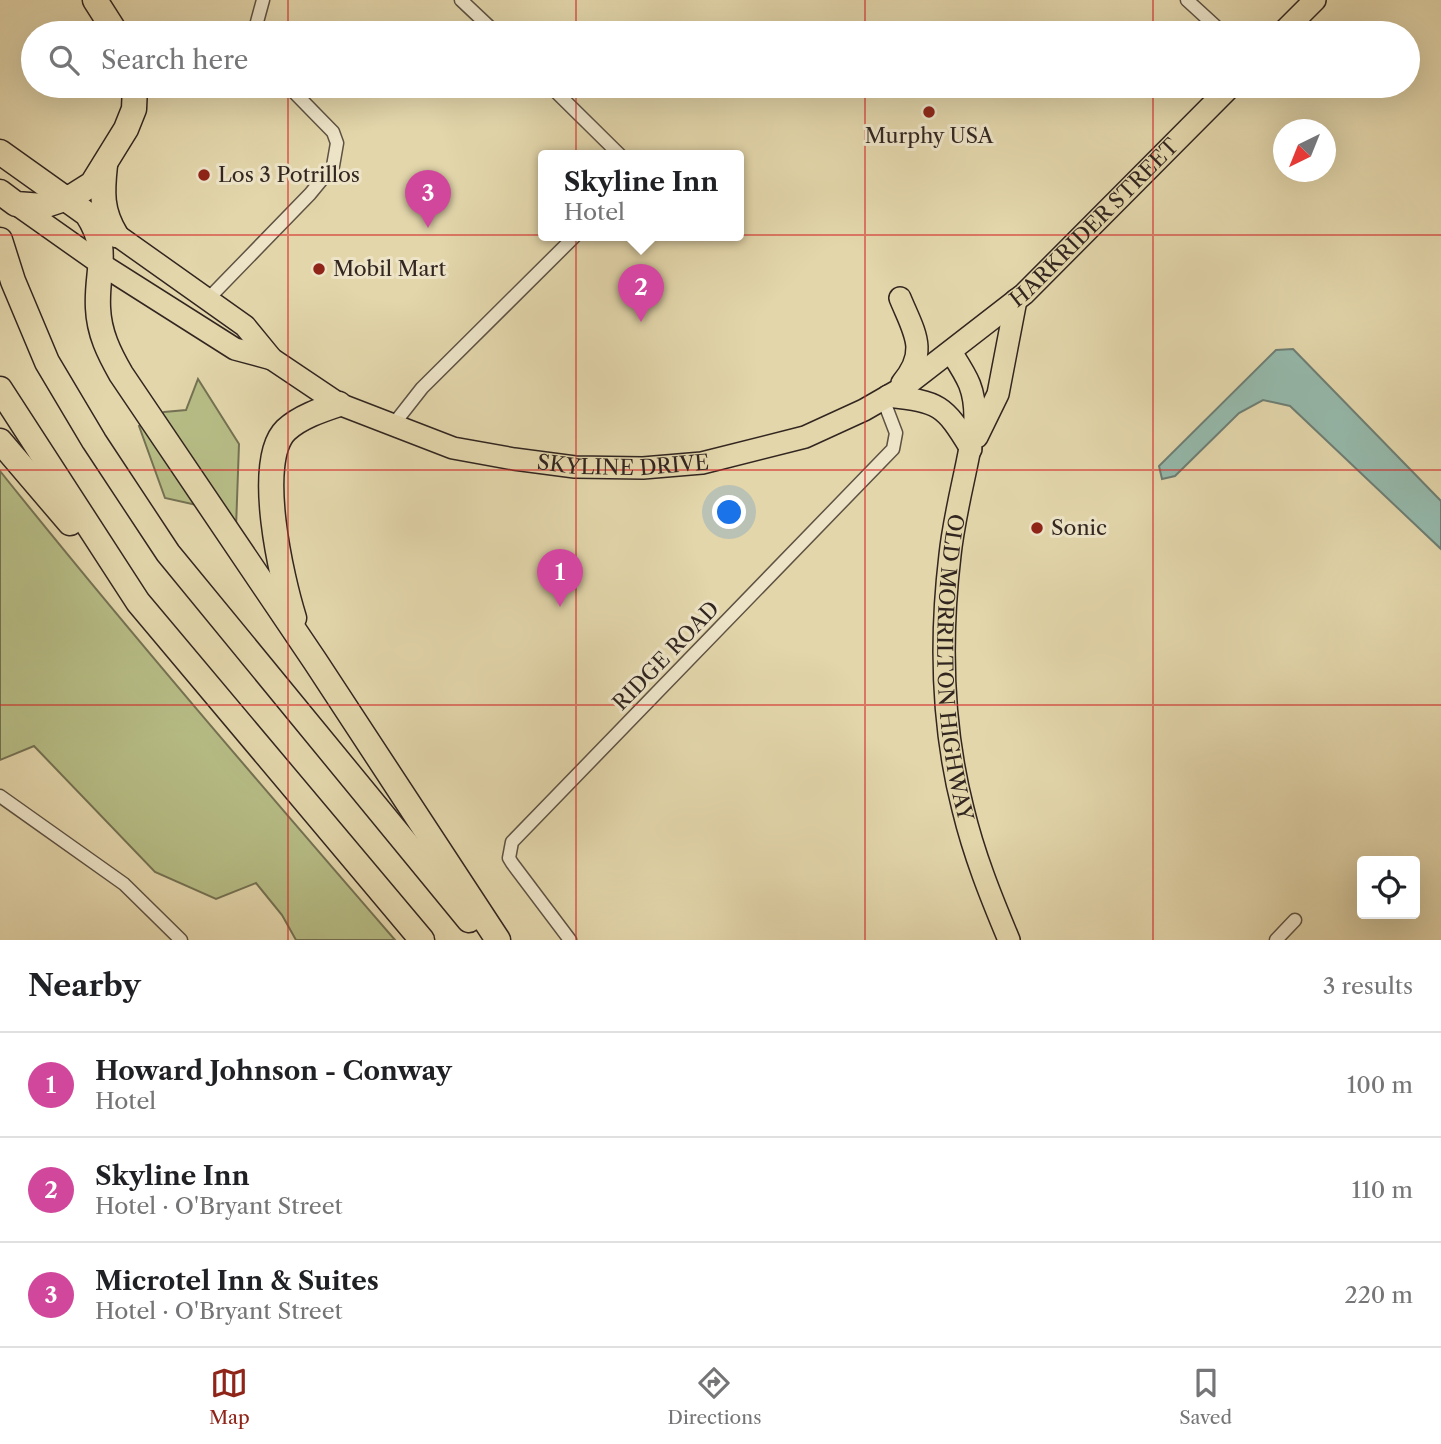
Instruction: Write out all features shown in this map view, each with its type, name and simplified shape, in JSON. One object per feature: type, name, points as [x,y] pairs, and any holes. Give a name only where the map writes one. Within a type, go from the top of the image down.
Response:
[{"type":"highway","points":[[95,0],[108,21]]},
{"type":"highway","points":[[8,198],[43,206],[66,199],[92,184],[123,135],[132,116],[134,98]]},
{"type":"highway","name":"SKYLINE DRIVE","points":[[0,152],[87,214]]},
{"type":"highway","points":[[106,162],[102,203],[116,235]]},
{"type":"highway","points":[[87,214],[101,241],[98,307],[106,347],[121,374],[498,940]]},
{"type":"highway","points":[[0,240],[13,281],[47,362],[94,441],[168,553],[485,940]]},
{"type":"highway","points":[[0,389],[138,602]]},
{"type":"highway","points":[[303,645],[276,553],[272,474],[276,450],[286,430],[307,417],[339,404]]},
{"type":"highway","points":[[0,441],[422,940]]},
{"type":"main road","points":[[1294,21],[1315,0]]},
{"type":"main road","name":"HARKRIDER STREET","points":[[951,352],[1016,300],[1219,98]]},
{"type":"main road","name":"SKYLINE DRIVE","points":[[8,198],[101,264],[235,349],[279,364]]},
{"type":"main road","name":"SKYLINE DRIVE","points":[[87,214],[245,326],[279,364],[339,404],[453,448],[503,457],[575,467],[643,468],[702,463],[805,437],[904,387],[951,352]]},
{"type":"main road","points":[[885,398],[909,375],[918,356],[917,338],[900,298]]},
{"type":"main road","points":[[971,449],[998,394],[1016,300]]},
{"type":"main road","name":"OLD MORRILTON HIGHWAY","points":[[951,352],[970,381],[975,397],[971,449],[956,512],[950,556],[946,607],[948,731],[962,808],[984,881],[1009,940]]},
{"type":"main road","points":[[885,398],[922,400],[936,405],[948,414],[971,449]]},
{"type":"street","points":[[257,21],[262,0]]},
{"type":"street","points":[[461,0],[483,21]]},
{"type":"street","points":[[1187,0],[1210,21]]},
{"type":"street","points":[[207,300],[310,194],[333,166],[337,143],[333,132],[300,98]]},
{"type":"street","points":[[562,98],[615,150]]},
{"type":"street","points":[[393,425],[422,387],[570,241]]},
{"type":"street","name":"RIDGE ROAD","points":[[570,940],[509,858],[512,842],[893,449],[896,433],[885,398]]},
{"type":"street","points":[[0,796],[124,884],[181,940]]},
{"type":"street","points":[[1276,940],[1295,920]]},
{"type":"green space","points":[[198,379],[239,444],[236,528],[201,506],[165,498],[139,426],[164,412],[186,410]]},
{"type":"green space","points":[[0,471],[146,649],[395,940],[296,940],[282,915],[256,883],[216,899],[155,872],[34,746],[0,760]]},
{"type":"water","points":[[1293,349],[1441,501],[1441,549],[1290,406],[1263,400],[1239,413],[1175,476],[1162,479],[1159,466],[1276,350]]},
{"type":"place","name":"Murphy USA","points":[[929,112]]},
{"type":"place","name":"Los 3 Potrillos","points":[[204,175]]},
{"type":"place","name":"Microtel Inn & Suites","points":[[428,228]]},
{"type":"place","name":"Mobil Mart","points":[[319,269]]},
{"type":"place","name":"Skyline Inn","points":[[641,322]]},
{"type":"place","name":"Sonic","points":[[1037,528]]},
{"type":"place","name":"Howard Johnson - Conway","points":[[560,607]]}]
